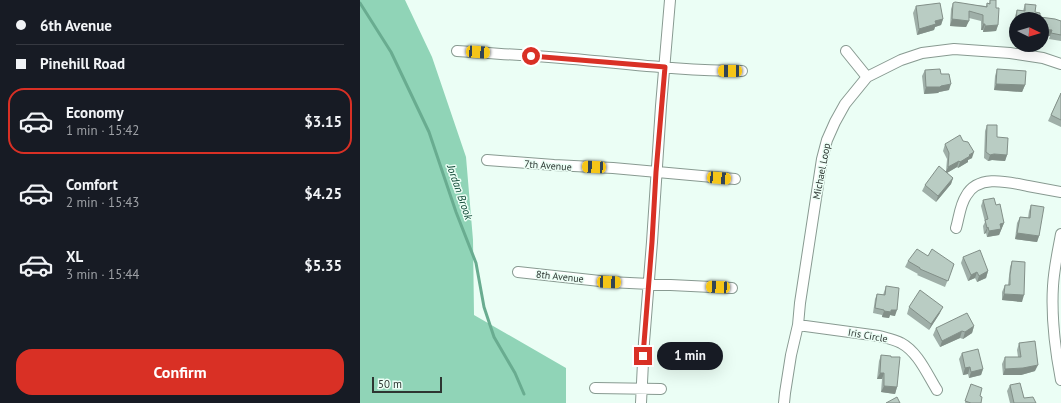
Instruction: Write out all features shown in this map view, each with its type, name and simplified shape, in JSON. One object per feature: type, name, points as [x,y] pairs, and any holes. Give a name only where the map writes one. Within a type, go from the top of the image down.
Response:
[{"type":"street","points":[[641,403],[656,172],[670,0]]},
{"type":"street","name":"Michael Loop","points":[[784,403],[791,355],[798,325],[822,159],[827,140],[835,122],[845,104],[867,77],[901,60],[922,53],[954,49],[1010,53],[1043,58],[1061,64]]},
{"type":"street","points":[[457,51],[719,71],[742,71]]},
{"type":"street","points":[[846,51],[867,77]]},
{"type":"street","name":"7th Avenue","points":[[487,160],[613,168],[735,179]]},
{"type":"street","points":[[956,228],[966,195],[973,188],[982,183],[1004,181],[1061,192]]},
{"type":"street","points":[[1061,234],[1053,285],[1052,315],[1061,380]]},
{"type":"street","name":"8th Avenue","points":[[518,272],[609,282],[732,288]]},
{"type":"street","name":"Iris Circle","points":[[798,325],[879,336],[901,343],[910,349],[917,358],[937,390]]},
{"type":"street","points":[[595,388],[661,389]]},
{"type":"green space","points":[[360,0],[405,0],[432,57],[466,157],[473,240],[474,315],[566,368],[566,403],[360,403]]},
{"type":"building","points":[[990,0],[996,0],[996,8],[999,8],[998,25],[985,26],[985,24],[983,24],[983,15],[969,11],[969,21],[952,19],[953,3],[955,2],[987,7],[987,3],[990,4]]},
{"type":"building","points":[[940,3],[943,19],[935,21],[936,24],[919,29],[916,6]]},
{"type":"building","points":[[1025,4],[1036,5],[1035,12],[1017,12],[1017,10],[1025,11]]},
{"type":"building","points":[[1049,18],[1061,21],[1061,35],[1051,33],[1052,30],[1049,30]]},
{"type":"building","points":[[940,69],[941,74],[949,74],[951,84],[940,87],[926,87],[925,70]]},
{"type":"building","points":[[997,69],[1026,71],[1025,85],[996,84]]},
{"type":"building","points":[[1061,93],[1061,120],[1051,115]]},
{"type":"building","points":[[987,125],[997,125],[997,137],[1008,138],[1007,155],[990,155],[986,152]]},
{"type":"building","points":[[960,135],[963,141],[968,142],[974,152],[960,162],[959,161],[948,167],[949,153],[945,144]]},
{"type":"building","points":[[939,166],[953,178],[938,196],[925,185]]},
{"type":"building","points":[[994,198],[996,205],[1000,204],[1004,223],[1000,224],[1001,229],[989,231],[985,220],[988,219],[983,200]]},
{"type":"building","points":[[1031,205],[1044,207],[1039,236],[1017,233],[1020,217],[1030,218]]},
{"type":"building","points":[[917,249],[928,256],[932,249],[954,264],[948,281],[920,269],[908,261]]},
{"type":"building","points":[[980,250],[988,271],[979,276],[977,272],[971,275],[963,257]]},
{"type":"building","points":[[1012,261],[1025,262],[1024,295],[1004,294],[1005,285],[1010,285]]},
{"type":"building","points":[[886,286],[899,288],[897,310],[891,310],[891,312],[875,308],[877,294],[885,295]]},
{"type":"building","points":[[920,290],[943,307],[931,324],[909,307]]},
{"type":"building","points":[[967,313],[974,326],[965,332],[962,331],[942,341],[936,328]]},
{"type":"building","points":[[1035,341],[1038,365],[1005,369],[1005,357],[1021,357],[1019,343]]},
{"type":"building","points":[[978,349],[983,369],[971,372],[970,367],[965,368],[962,353]]},
{"type":"building","points":[[881,355],[900,357],[897,387],[884,386],[884,373],[880,373]]},
{"type":"building","points":[[1020,383],[1024,398],[1033,397],[1036,403],[1014,403],[1010,385]]},
{"type":"building","points":[[971,384],[982,388],[980,396],[982,397],[981,403],[971,403],[965,401]]},
{"type":"building","points":[[897,397],[900,403],[886,403]]},
{"type":"waterway","name":"Jordan Brook","points":[[360,3],[391,52],[429,132],[456,212],[476,263],[484,307],[494,337],[515,373],[524,394]]},
{"type":"route","points":[[531,56],[665,67],[643,356]]}]
